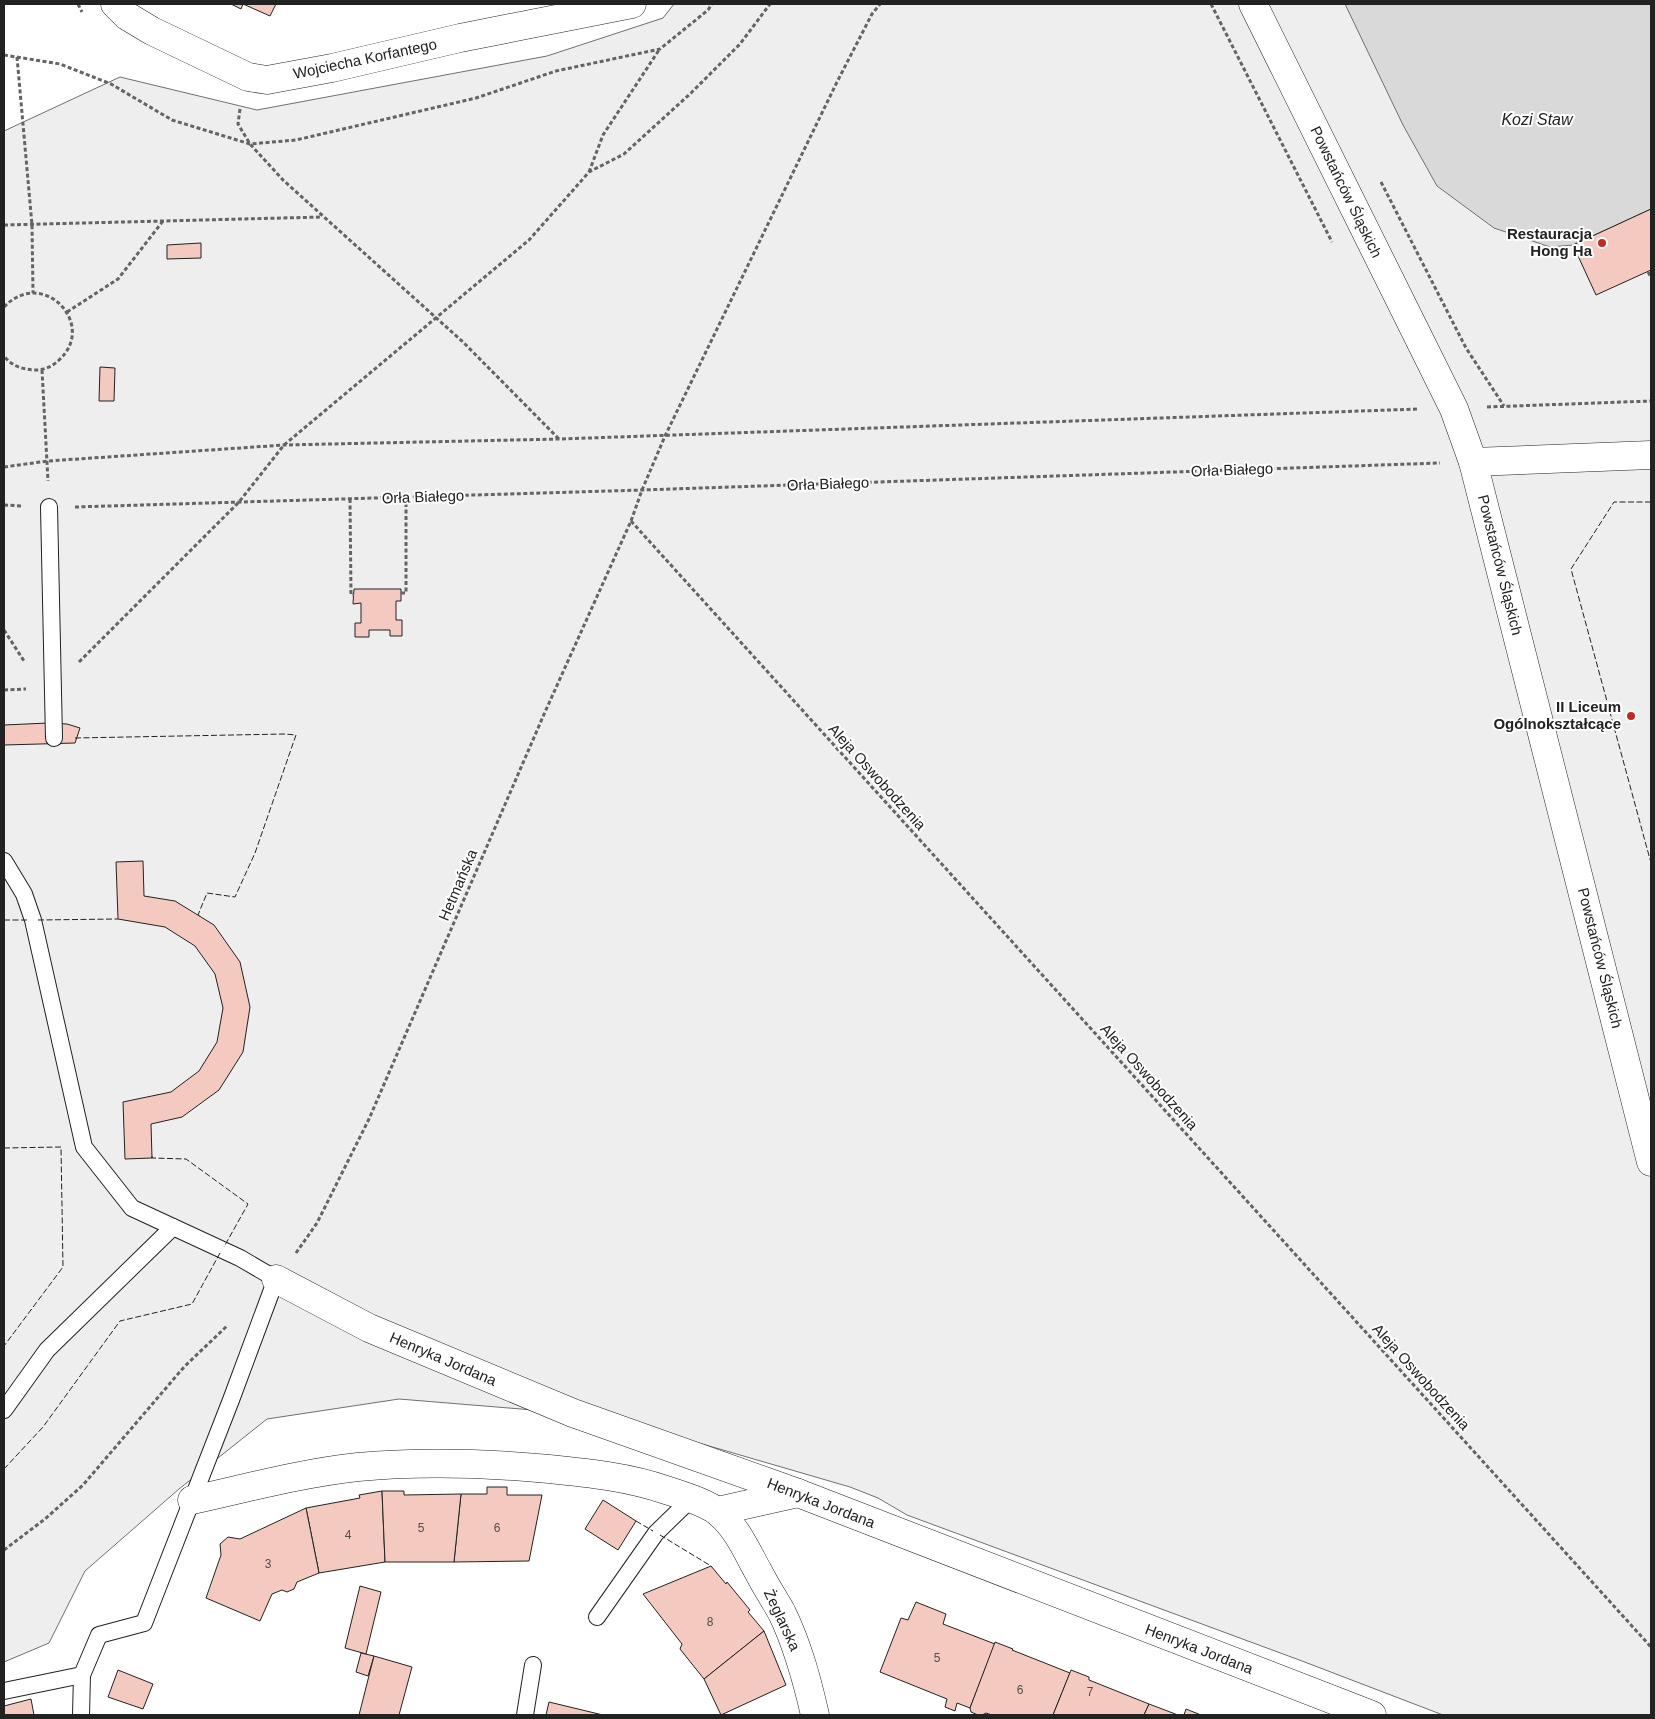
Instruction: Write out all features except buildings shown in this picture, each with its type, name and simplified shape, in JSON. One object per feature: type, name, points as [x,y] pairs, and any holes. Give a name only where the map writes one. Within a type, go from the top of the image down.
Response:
[{"type":"street","name":"Wojciecha Korfantego","points":[[115,4],[128,16],[152,31],[248,77],[268,80],[332,68],[460,38],[632,4]]},
{"type":"street","name":"Powstańców Śląskich","points":[[1252,4],[1454,409],[1473,462],[1651,1162]]},
{"type":"street","points":[[1473,462],[1651,455]]},
{"type":"street","name":"Henryka Jordana","points":[[276,1279],[369,1328],[573,1413],[798,1493],[1372,1715]]},
{"type":"street","points":[[192,1500],[312,1474],[357,1467],[408,1463],[522,1466],[626,1478],[690,1499],[727,1521],[798,1493]]},
{"type":"street","name":"Żeglarska","points":[[727,1521],[782,1613],[806,1675],[815,1715]]},
{"type":"lane","points":[[49,507],[54,738]]},
{"type":"lane","points":[[4,861],[24,894],[33,920],[84,1147],[132,1208],[240,1258],[276,1279],[144,1623],[99,1634],[82,1675],[80,1715]]},
{"type":"lane","points":[[4,1410],[47,1350],[173,1227]]},
{"type":"lane","points":[[597,1617],[656,1534],[690,1499]]},
{"type":"lane","points":[[525,1715],[533,1665]]},
{"type":"lane","points":[[4,1691],[82,1675]]},
{"type":"path","points":[[589,172],[624,154],[691,93],[740,44],[770,4]]},
{"type":"path","name":"Hetmańska","points":[[276,1279],[318,1223],[369,1119],[545,712],[631,521],[665,436],[837,82],[872,14],[880,4]]},
{"type":"path","points":[[1211,4],[1336,249]]},
{"type":"path","points":[[4,630],[24,662],[54,688],[239,502],[284,445],[529,240],[589,172],[603,135],[660,49]]},
{"type":"path","points":[[17,57],[32,224],[33,293]]},
{"type":"path","points":[[248,77],[241,101],[238,124],[250,144],[276,173],[463,342],[560,439]]},
{"type":"path","points":[[1380,180],[1466,348],[1504,406]]},
{"type":"path","points":[[4,225],[323,216]]},
{"type":"path","points":[[67,312],[118,279],[163,221]]},
{"type":"path","points":[[1648,272],[1651,277]]},
{"type":"path","points":[[4,307],[21,295],[45,294],[56,300],[67,312],[71,320],[72,332],[70,345],[64,356],[54,365],[42,370],[29,370],[16,366],[4,356]]},
{"type":"path","points":[[42,370],[49,507]]},
{"type":"path","points":[[1413,401],[1418,410]]},
{"type":"path","points":[[4,468],[48,461],[284,445],[665,436],[1651,401]]},
{"type":"path","name":"Orła Białego","points":[[4,505],[49,507],[350,499],[1473,462]]},
{"type":"path","points":[[401,593],[406,593],[406,497]]},
{"type":"path","points":[[350,499],[350,595],[354,595]]},
{"type":"path","name":"Aleja Oswobodzenia","points":[[631,521],[1651,1647]]},
{"type":"path","points":[[4,1550],[45,1519],[83,1485],[184,1367],[232,1321]]},
{"type":"shaded area","points":[[674,4],[1651,4],[1651,1715],[1443,1715],[907,1515],[878,1498],[850,1487],[606,1416],[399,1399],[267,1419],[179,1489],[85,1571],[49,1643],[4,1662],[4,131],[120,77],[257,110],[547,56],[663,18]]},
{"type":"water","name":"Kozi Staw","points":[[1345,4],[1651,4],[1651,209],[1573,245],[1550,247],[1494,228],[1437,186],[1403,125]]},
{"type":"fence","points":[[1651,502],[1614,502],[1571,569],[1651,863]]},
{"type":"fence","points":[[75,738],[296,735],[255,853],[235,897],[207,893],[198,915],[200,916]]},
{"type":"fence","points":[[38,920],[118,919]]},
{"type":"fence","points":[[4,920],[28,920]]},
{"type":"fence","points":[[4,1148],[61,1147],[63,1267],[4,1346]]},
{"type":"fence","points":[[152,1156],[152,1158],[186,1159],[248,1204],[224,1247]]},
{"type":"fence","points":[[4,1469],[43,1427],[120,1321],[192,1304],[220,1253]]},
{"type":"fence","points":[[636,1521],[653,1531]]},
{"type":"fence","points":[[660,1535],[711,1566]]},
{"type":"place","name":"Restauracja Hong Ha","points":[[1602,243]]},
{"type":"place","name":"II Liceum Ogólnokształcące","points":[[1631,716]]}]
